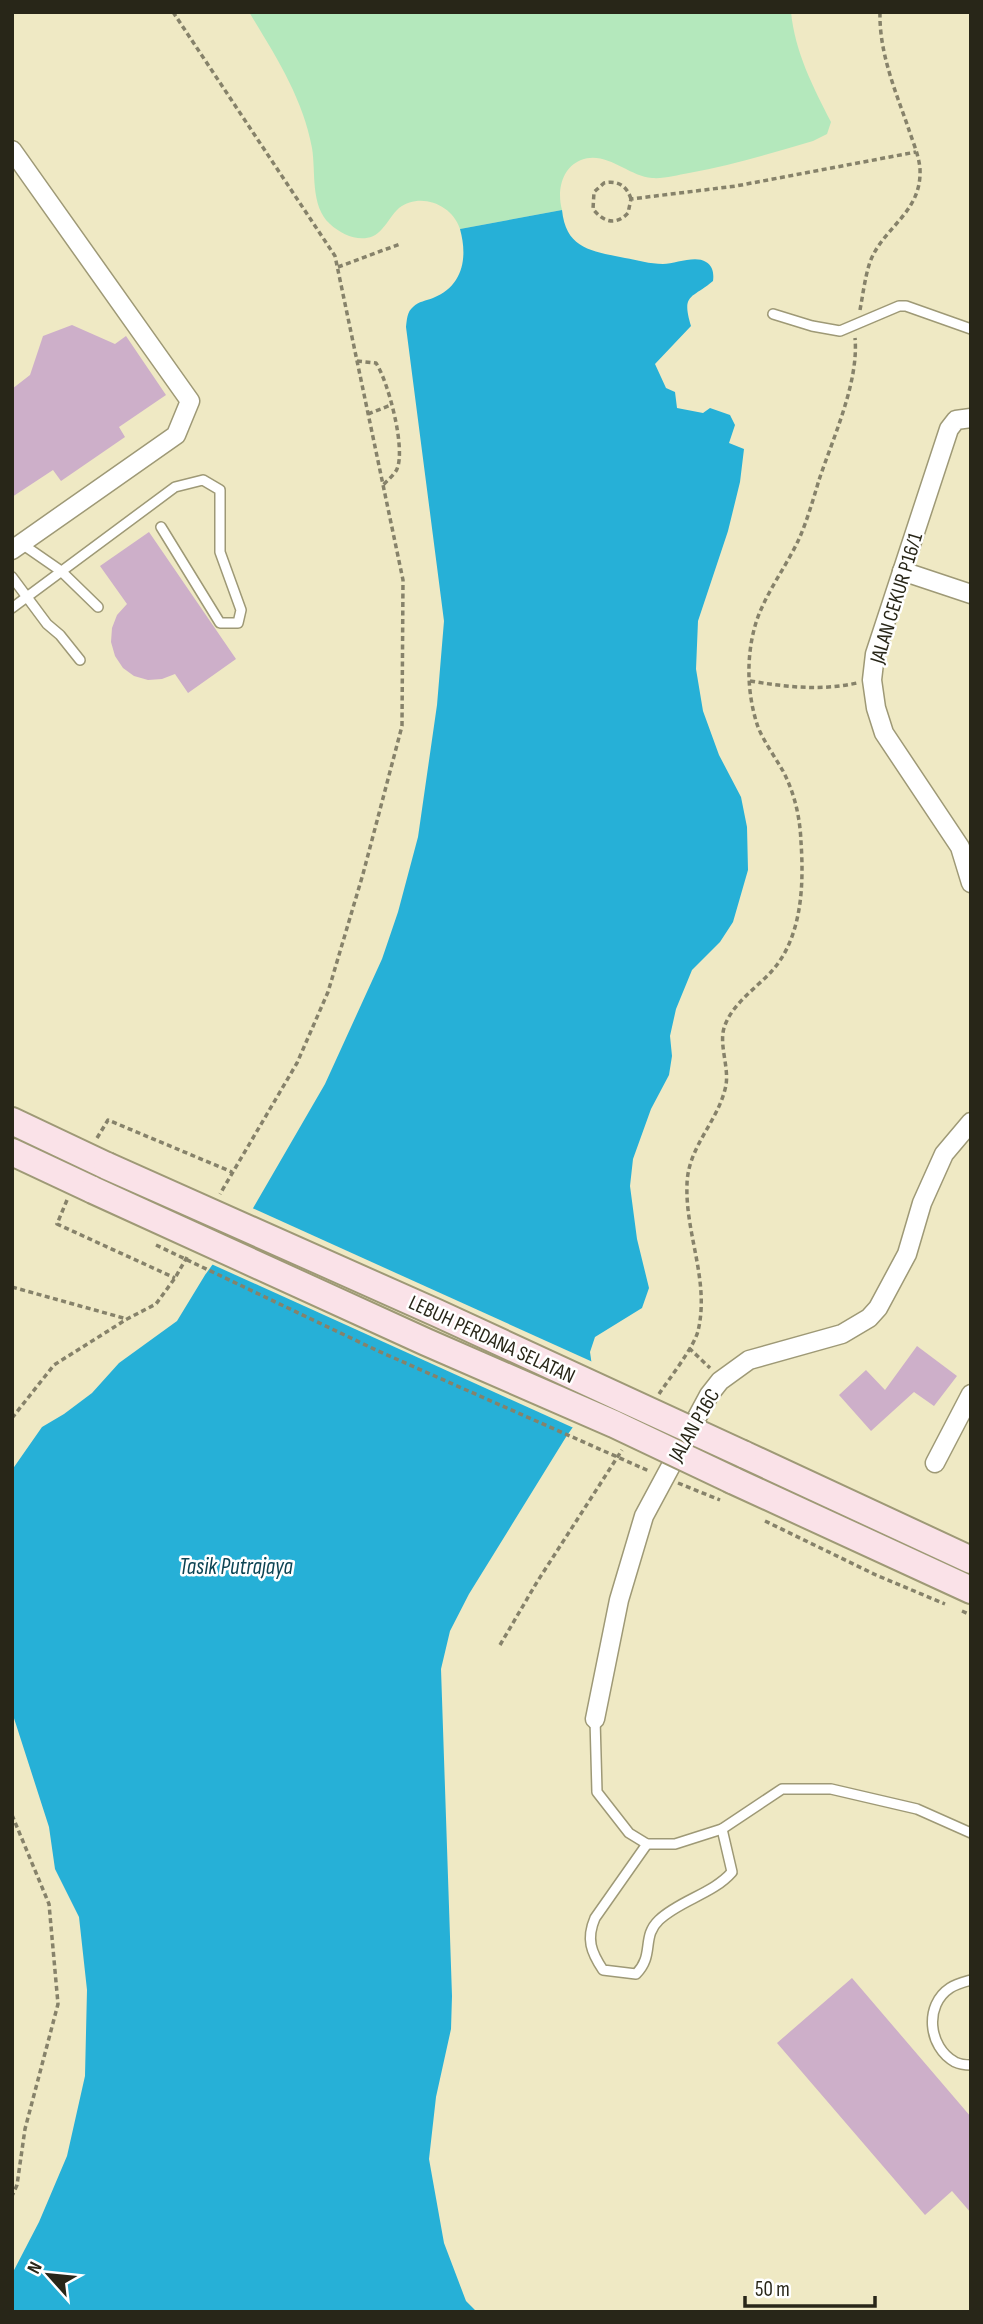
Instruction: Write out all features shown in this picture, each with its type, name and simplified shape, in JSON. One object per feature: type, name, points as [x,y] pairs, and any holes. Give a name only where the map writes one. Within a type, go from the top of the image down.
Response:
[{"type":"main road","name":"LEBUH PERDANA SELATAN","points":[[12,1121],[100,1155],[971,1560]]},
{"type":"main road","name":"LEBUH PERDANA SELATAN","points":[[12,1152],[86,1198],[614,1424],[726,1490],[965,1600]]},
{"type":"street","points":[[12,150],[190,401],[176,435],[17,547]]},
{"type":"street","name":"JALAN CEKUR P16/1","points":[[963,419],[949,429],[875,654],[873,680],[876,708],[884,733],[960,847],[971,883]]},
{"type":"street","points":[[902,571],[971,594]]},
{"type":"street","name":"JALAN P16C","points":[[595,1719],[619,1600],[644,1516],[709,1395],[720,1381],[749,1360],[842,1334],[869,1318],[878,1308],[907,1254],[922,1203],[944,1154],[971,1122]]},
{"type":"street","points":[[935,1463],[971,1394]]},
{"type":"lane","points":[[773,314],[833,331],[854,326],[899,306],[906,306],[971,329]]},
{"type":"lane","points":[[12,608],[174,486],[203,480],[220,490],[220,552],[241,610],[238,623],[220,623],[160,527]]},
{"type":"lane","points":[[17,547],[61,571],[98,607]]},
{"type":"lane","points":[[12,577],[47,624],[60,635],[80,660]]},
{"type":"lane","points":[[595,1719],[597,1792],[629,1833],[647,1844],[675,1844],[722,1829],[782,1788],[831,1789],[918,1810],[971,1833]]},
{"type":"lane","points":[[647,1844],[596,1918],[590,1931],[591,1952],[603,1970],[636,1974],[646,1964],[649,1936],[658,1921],[724,1881],[732,1872],[722,1829]]},
{"type":"lane","points":[[971,1980],[949,1989],[935,2007],[932,2028],[939,2048],[956,2063],[971,2065]]},
{"type":"path","points":[[173,12],[335,256],[403,580],[402,726],[328,992],[297,1063],[215,1205]]},
{"type":"path","points":[[657,1398],[698,1333],[701,1276],[690,1220],[688,1167],[695,1148],[719,1107],[726,1085],[727,1064],[723,1033],[728,1018],[774,969],[789,944],[797,923],[801,888],[801,843],[797,806],[785,775],[759,729],[748,667],[755,625],[800,537],[849,390],[856,348],[854,326],[870,261],[907,214],[918,191],[920,168],[888,69],[879,33],[880,12]]},
{"type":"path","points":[[631,199],[736,186],[916,152]]},
{"type":"path","points":[[604,183],[618,183],[625,187],[631,199],[628,213],[617,221],[600,218],[593,209],[594,192],[604,183]]},
{"type":"path","points":[[338,267],[400,244]]},
{"type":"path","points":[[357,361],[376,363],[385,376],[400,440],[397,469],[383,485]]},
{"type":"path","points":[[368,414],[391,405]]},
{"type":"path","points":[[749,681],[798,689],[837,687],[873,680]]},
{"type":"path","points":[[100,1155],[107,1121],[232,1172]]},
{"type":"path","points":[[86,1198],[66,1201],[57,1224],[175,1278]]},
{"type":"path","points":[[150,1241],[376,1350],[618,1458],[665,1477],[726,1490]]},
{"type":"path","points":[[12,1418],[54,1365],[156,1304],[175,1278],[191,1248]]},
{"type":"path","points":[[12,1287],[127,1319]]},
{"type":"path","points":[[689,1348],[720,1381]]},
{"type":"path","points":[[500,1646],[537,1582],[628,1442]]},
{"type":"path","points":[[756,1516],[876,1575],[947,1605]]},
{"type":"path","points":[[965,1600],[971,1615]]},
{"type":"path","points":[[12,1815],[49,1904],[58,2004],[25,2129],[17,2185],[12,2196]]},
{"type":"green space","points":[[249,12],[791,12],[801,55],[831,122],[827,134],[813,141],[736,163],[666,177],[643,176],[599,158],[581,160],[569,169],[562,181],[562,210],[460,229],[456,220],[443,207],[416,201],[399,208],[376,234],[356,238],[336,229],[319,208],[312,148],[302,112],[287,77]]},
{"type":"water","name":"Tasik Putrajaya","points":[[562,210],[569,233],[575,241],[592,250],[658,264],[701,260],[712,270],[713,281],[694,294],[688,302],[691,326],[655,364],[666,388],[675,392],[677,408],[703,413],[710,408],[730,415],[735,425],[729,443],[744,449],[740,482],[728,531],[698,621],[696,669],[703,711],[719,755],[741,797],[747,827],[748,870],[733,922],[720,942],[692,970],[676,1009],[670,1036],[672,1056],[669,1075],[651,1109],[633,1159],[630,1186],[637,1239],[649,1288],[642,1308],[595,1337],[590,1352],[596,1394],[566,1437],[469,1594],[450,1631],[441,1669],[452,1996],[451,2029],[436,2097],[429,2159],[444,2243],[466,2301],[477,2312],[12,2312],[12,2274],[39,2222],[67,2156],[85,2076],[87,1990],[79,1917],[55,1869],[49,1827],[12,1712],[12,1470],[42,1427],[92,1393],[119,1363],[177,1321],[205,1275],[252,1210],[325,1084],[382,959],[418,837],[437,705],[444,621],[406,327],[408,316],[415,305],[443,293],[457,279],[463,260],[460,229]]},
{"type":"pier","points":[[250,1207],[595,1363],[600,1395],[576,1429],[209,1263]]},
{"type":"building","points":[[72,325],[115,344],[126,336],[166,395],[119,427],[125,437],[61,481],[53,470],[12,497],[12,389],[30,375],[43,336]]},
{"type":"building","points":[[149,532],[236,659],[188,693],[175,674],[148,680],[134,676],[123,668],[115,656],[111,642],[117,615],[127,604],[100,566]]},
{"type":"building","points":[[917,1346],[957,1376],[934,1406],[914,1392],[871,1431],[839,1395],[866,1370],[885,1390]]},
{"type":"building","points":[[852,1978],[971,2117],[971,2213],[952,2191],[925,2215],[777,2043]]}]
